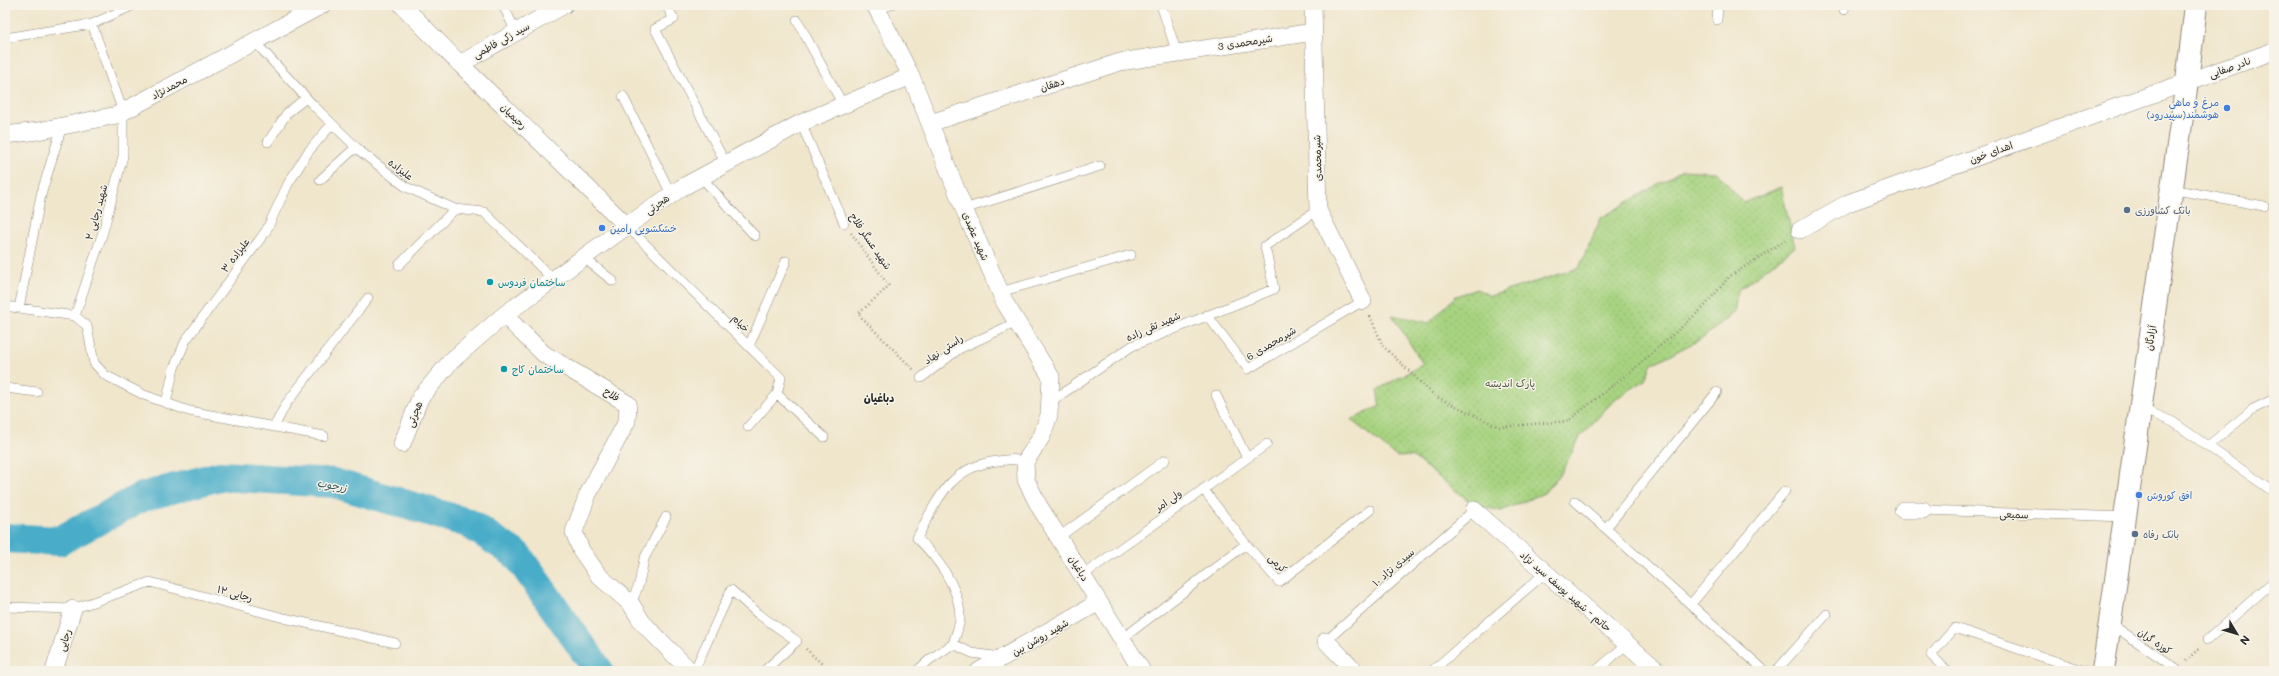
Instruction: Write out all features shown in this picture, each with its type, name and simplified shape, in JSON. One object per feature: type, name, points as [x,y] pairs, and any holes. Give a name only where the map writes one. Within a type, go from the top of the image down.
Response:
[{"type":"main road","name":"آزادگان","points":[[2103,671],[2111,624],[2140,408],[2172,190],[2196,5]]},
{"type":"street","name":"محمدنژاد","points":[[5,135],[117,115],[322,5]]},
{"type":"street","name":"رحیمیان","points":[[402,5],[460,64],[627,226]]},
{"type":"street","name":"سید زکی فاطمی","points":[[460,64],[564,5]]},
{"type":"street","name":"شیرمحمدی","points":[[1313,5],[1318,210],[1363,301]]},
{"type":"street","name":"شهید عضدی","points":[[881,6],[911,76],[964,209],[1000,292],[1051,377],[1049,415],[1042,436],[1025,462]]},
{"type":"street","name":"شیرمحمدی 3","points":[[1177,53],[1313,32]]},
{"type":"street","name":"نادر صفایی","points":[[2187,82],[2274,51]]},
{"type":"street","name":"دهقان","points":[[930,123],[1120,62],[1177,53]]},
{"type":"street","name":"هجرتی","points":[[402,444],[420,398],[451,361],[504,315],[671,194],[802,124],[911,76]]},
{"type":"street","name":"اهدای خون","points":[[1800,230],[1848,203],[2187,82]]},
{"type":"street","name":"فلاح","points":[[504,315],[544,354],[628,404],[627,421],[588,494],[574,532],[581,550],[599,576],[631,604]]},
{"type":"street","name":"دباغیان","points":[[1025,462],[1026,480],[1039,506],[1142,671]]},
{"type":"street","name":"حاتم - شهید یوسف سید نژاد","points":[[1474,510],[1658,671]]},
{"type":"street","name":"سمیعی","points":[[1903,510],[1923,510]]},
{"type":"street","name":"شهید روشن بین","points":[[979,671],[1100,602]]},
{"type":"street","points":[[631,604],[642,622],[690,671]]},
{"type":"street","name":"رجایی","points":[[54,671],[73,609]]},
{"type":"street","points":[[1326,641],[1355,671]]},
{"type":"lane","points":[[5,38],[92,24],[134,5]]},
{"type":"lane","points":[[503,5],[516,32]]},
{"type":"lane","points":[[666,5],[674,19],[656,29],[726,164]]},
{"type":"lane","points":[[1161,5],[1177,53]]},
{"type":"lane","points":[[1717,20],[1718,5]]},
{"type":"lane","points":[[797,20],[843,105]]},
{"type":"lane","name":"شهید رجایی ۲","points":[[76,316],[103,232],[123,156],[123,112],[92,24]]},
{"type":"lane","name":"علیزاده","points":[[254,41],[332,124],[356,147],[406,188],[455,209],[484,212],[554,280]]},
{"type":"lane","points":[[623,96],[671,194]]},
{"type":"lane","points":[[268,142],[283,118],[306,98]]},
{"type":"lane","name":"علیزاده ۳","points":[[166,403],[174,368],[186,340],[266,232],[288,184],[308,152],[332,124]]},
{"type":"lane","name":"شهید عسگر فلاح","points":[[802,124],[844,223]]},
{"type":"lane","points":[[19,308],[41,195],[62,126]]},
{"type":"lane","points":[[320,180],[356,147]]},
{"type":"lane","points":[[964,209],[1100,166]]},
{"type":"lane","points":[[701,177],[756,236]]},
{"type":"lane","points":[[2172,190],[2264,206]]},
{"type":"lane","points":[[399,265],[455,209]]},
{"type":"lane","name":"شهید تقی زاده","points":[[1050,402],[1132,346],[1274,289],[1265,246],[1318,210]]},
{"type":"lane","name":"خیام","points":[[627,226],[781,378],[777,394]]},
{"type":"lane","points":[[1000,292],[1131,255]]},
{"type":"lane","points":[[584,258],[613,281]]},
{"type":"lane","points":[[749,346],[786,262]]},
{"type":"lane","points":[[274,427],[286,404],[368,298]]},
{"type":"lane","name":"شیرمحمدی 6","points":[[1207,315],[1248,370],[1363,301]]},
{"type":"lane","points":[[5,306],[76,316],[87,326],[94,363],[105,375],[144,395],[189,410],[324,436]]},
{"type":"lane","name":"راستی نهاد","points":[[921,378],[959,349],[1017,322]]},
{"type":"lane","points":[[5,388],[37,392]]},
{"type":"lane","points":[[1606,528],[1717,392]]},
{"type":"lane","points":[[748,426],[777,394],[824,437]]},
{"type":"lane","points":[[1216,395],[1247,458]]},
{"type":"lane","points":[[2208,446],[2253,409],[2274,399]]},
{"type":"lane","points":[[2140,408],[2173,422],[2274,492]]},
{"type":"lane","name":"ولی امر","points":[[1083,575],[1267,444]]},
{"type":"lane","points":[[917,671],[929,660],[953,644],[960,619],[959,606],[942,565],[917,538],[939,496],[960,473],[985,463],[1019,459],[1025,462]]},
{"type":"lane","points":[[1059,537],[1165,460]]},
{"type":"lane","name":"کرمی","points":[[1203,489],[1246,544],[1279,582],[1370,510]]},
{"type":"lane","points":[[1691,604],[1785,491]]},
{"type":"lane","points":[[1575,501],[1765,671]]},
{"type":"lane","name":"سیدی نژاد ۱۰","points":[[1326,641],[1474,510]]},
{"type":"lane","name":"سمیعی","points":[[1923,510],[2126,517]]},
{"type":"lane","points":[[631,604],[640,584],[644,560],[666,517]]},
{"type":"lane","points":[[1122,639],[1246,544]]},
{"type":"lane","points":[[1432,671],[1546,573]]},
{"type":"lane","points":[[2207,640],[2274,581]]},
{"type":"lane","name":"رجایی ۱۲","points":[[73,609],[150,582],[284,618],[395,643]]},
{"type":"lane","points":[[694,671],[731,590],[758,614],[797,641],[764,671]]},
{"type":"lane","points":[[5,607],[73,609]]},
{"type":"lane","points":[[1776,671],[1827,614]]},
{"type":"lane","name":"کوزه گران","points":[[2111,624],[2177,669]]},
{"type":"lane","points":[[1947,671],[1931,655],[1955,628],[2085,671]]},
{"type":"lane","points":[[953,644],[972,653],[1004,658]]},
{"type":"lane","points":[[1596,671],[1627,644]]},
{"type":"path","name":"شهید عسگر فلاح","points":[[844,223],[889,286],[858,314]]},
{"type":"path","points":[[1363,301],[1383,346],[1435,396],[1499,427],[1568,421],[1636,368],[1693,317],[1729,277],[1800,230]]},
{"type":"path","name":"راستی نهاد","points":[[858,314],[921,378]]},
{"type":"path","points":[[2177,669],[2207,640]]},
{"type":"path","points":[[797,641],[823,665],[823,671]]},
{"type":"green space","name":"پارک اندیشه","points":[[1682,170],[1716,172],[1744,203],[1781,187],[1795,247],[1738,290],[1734,312],[1703,338],[1652,364],[1644,381],[1615,399],[1580,437],[1561,473],[1544,493],[1501,511],[1483,507],[1469,501],[1412,456],[1397,457],[1351,420],[1380,406],[1377,390],[1423,364],[1392,315],[1429,323],[1456,296],[1477,289],[1490,296],[1579,268],[1601,218]]},
{"type":"waterway","name":"زرجوب","points":[[5,538],[59,541],[142,497],[220,476],[334,483],[468,523],[517,555],[599,671]]},
{"type":"place","name":"مرغ و ماهی هوشمند(سپیدرود)","points":[[2227,108]]},
{"type":"place","name":"بانک کشاورزی","points":[[2127,210]]},
{"type":"place","name":"خشکشویی رامین","points":[[602,228]]},
{"type":"place","name":"ساختمان فردوس","points":[[490,282]]},
{"type":"place","name":"ساختمان کاج","points":[[504,369]]},
{"type":"place","name":"افق کوروش","points":[[2139,495]]},
{"type":"place","name":"بانک رفاه","points":[[2135,534]]},
{"type":"district","name":"دباغیان","points":[[879,398]]}]
